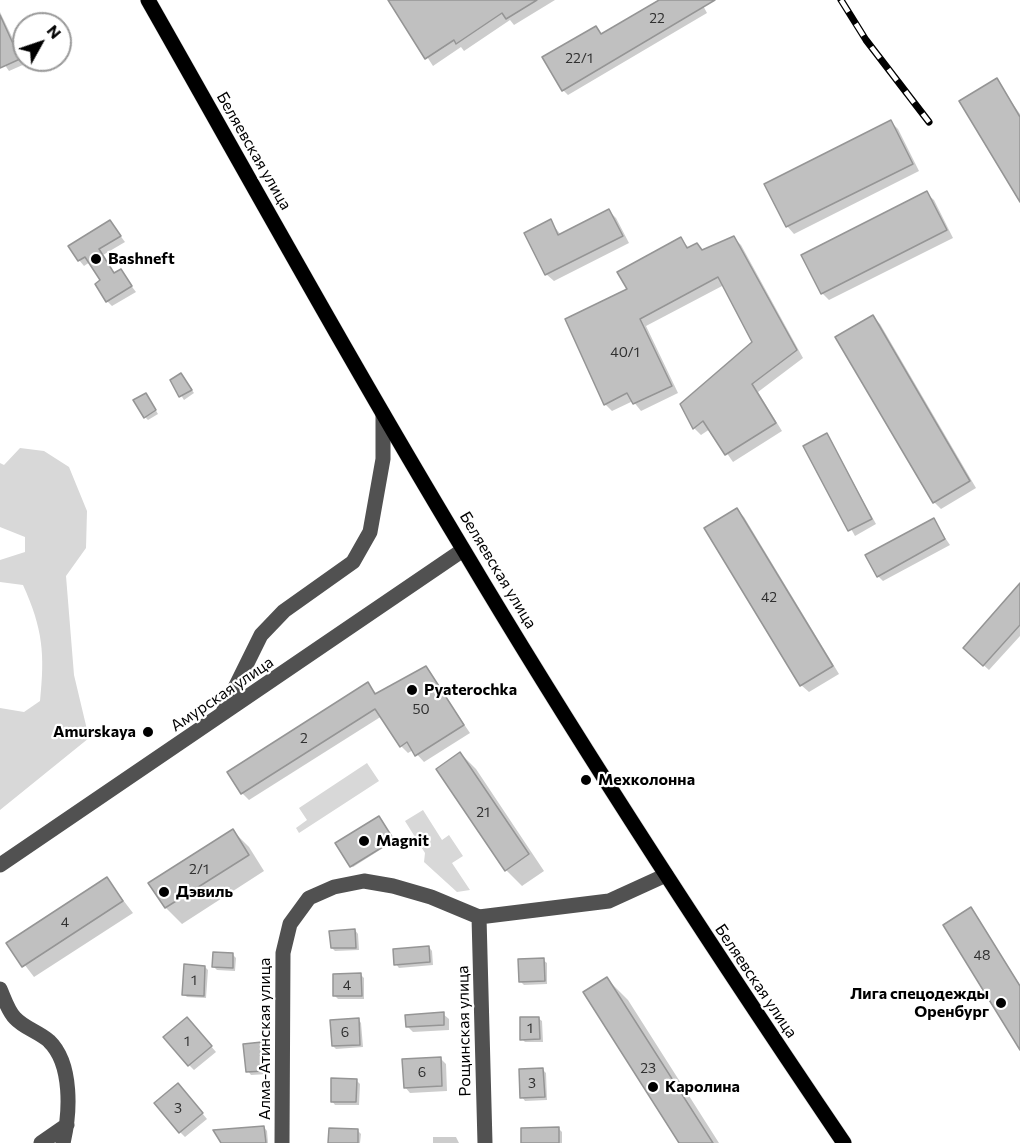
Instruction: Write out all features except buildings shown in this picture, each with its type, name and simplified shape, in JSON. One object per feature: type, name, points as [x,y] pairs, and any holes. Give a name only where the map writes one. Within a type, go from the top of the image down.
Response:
[{"type":"main road","name":"Беляевская улица","points":[[148,0],[383,414],[463,550],[666,875],[844,1143]]},
{"type":"street","points":[[221,717],[261,634],[284,611],[353,562],[370,532],[383,459],[383,414]]},
{"type":"street","name":"Амурская улица","points":[[0,865],[221,717],[463,550]]},
{"type":"street","points":[[479,917],[609,901],[666,875]]},
{"type":"street","name":"Алма-Атинская улица","points":[[282,1143],[283,953],[290,924],[309,898],[334,886],[364,881],[393,886],[431,897],[479,917]]},
{"type":"street","name":"Рощинская улица","points":[[479,917],[485,1143]]},
{"type":"street","points":[[0,989],[15,1018],[36,1030],[52,1044],[63,1068],[70,1099],[63,1143]]},
{"type":"street","points":[[41,1143],[67,1125]]},
{"type":"shaded area","points":[[20,448],[44,451],[69,467],[87,511],[86,548],[66,576],[74,675],[89,738],[0,810],[0,708],[24,712],[40,701],[42,684],[41,642],[30,601],[23,585],[0,582],[0,560],[25,552],[25,537],[0,527],[0,463],[4,465]]},
{"type":"shaded area","points":[[367,763],[379,781],[299,833],[296,828],[307,820],[299,808]]},
{"type":"shaded area","points":[[423,810],[442,840],[449,835],[463,856],[452,863],[470,890],[457,892],[424,862],[425,853],[405,821]]},
{"type":"railway","points":[[841,0],[866,40],[929,122]]},
{"type":"place","name":"Bashneft","points":[[96,259]]},
{"type":"place","name":"Pyaterochka","points":[[412,690]]},
{"type":"place","name":"Amurskaya","points":[[148,732]]},
{"type":"place","name":"Мехколонна","points":[[586,780]]},
{"type":"place","name":"Magnit","points":[[364,841]]},
{"type":"place","name":"Дэвиль","points":[[164,892]]},
{"type":"place","name":"Лига спецодежды Оренбург","points":[[1001,1003]]},
{"type":"place","name":"Каролина","points":[[653,1087]]}]
